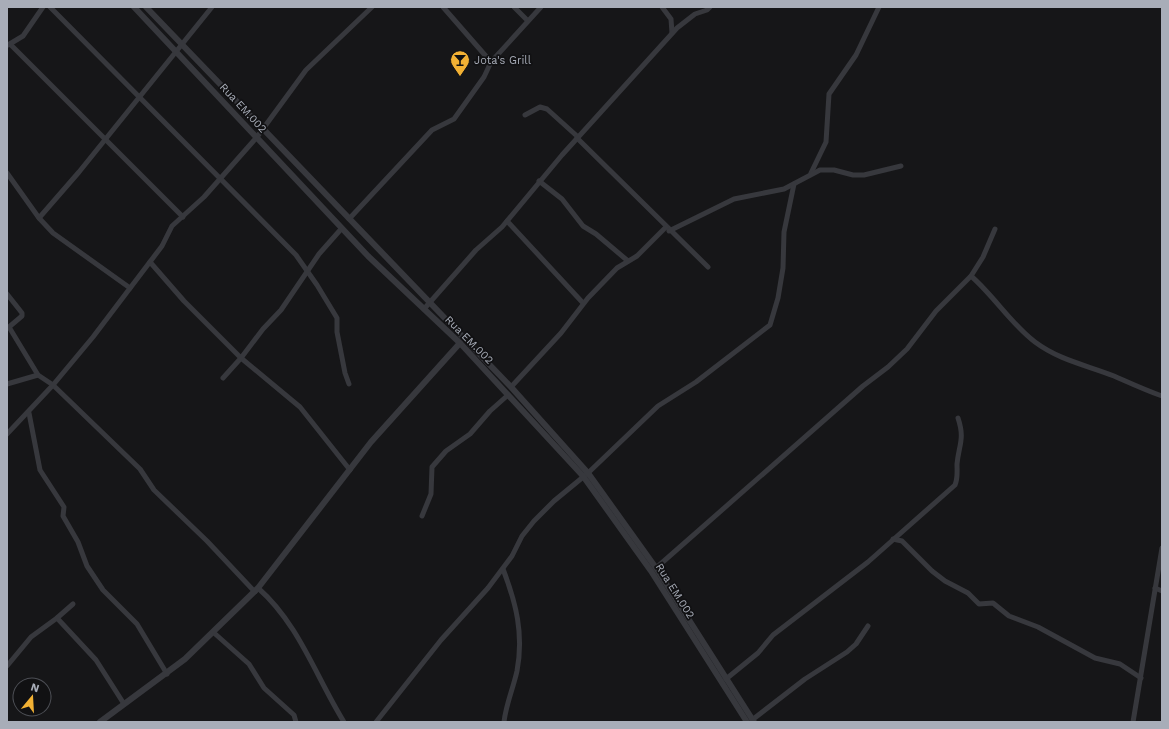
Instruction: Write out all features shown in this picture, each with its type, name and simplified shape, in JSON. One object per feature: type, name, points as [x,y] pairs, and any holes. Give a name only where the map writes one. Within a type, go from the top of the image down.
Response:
[{"type":"street","points":[[43,7],[24,36],[8,44],[183,217]]},
{"type":"street","points":[[50,7],[296,256],[337,318],[337,332],[345,373],[349,384]]},
{"type":"street","name":"Rua EM.002","points":[[134,7],[368,256],[460,343],[586,475],[751,721]]},
{"type":"street","name":"Rua EM.002","points":[[146,7],[262,130],[350,219],[511,387],[586,475],[656,568],[751,721]]},
{"type":"street","points":[[39,218],[177,52],[212,7]]},
{"type":"street","points":[[7,434],[29,413],[53,386],[162,246],[172,226],[183,217],[257,137],[306,70],[372,7]]},
{"type":"street","points":[[443,7],[491,62]]},
{"type":"street","points":[[514,7],[528,21]]},
{"type":"street","points":[[350,219],[432,130],[454,119],[480,83],[491,62],[541,7]]},
{"type":"street","points":[[662,7],[672,19],[672,35]]},
{"type":"street","points":[[424,309],[476,250],[507,221],[539,181],[577,138],[685,21],[710,7]]},
{"type":"street","points":[[810,174],[826,142],[829,94],[856,55],[879,7]]},
{"type":"street","points":[[525,116],[540,107],[547,109],[667,229],[708,267]]},
{"type":"street","points":[[511,387],[561,332],[583,303],[617,268],[637,256],[667,229],[734,199],[784,189],[820,170],[834,170],[853,175],[864,175],[900,166]]},
{"type":"street","points":[[7,174],[39,218],[52,233],[130,288]]},
{"type":"street","points":[[539,181],[562,199],[583,226],[596,234],[628,261]]},
{"type":"street","points":[[376,722],[441,640],[503,569],[534,521],[554,501],[586,475],[658,406],[696,382],[770,325],[778,298],[783,268],[784,232],[794,184]]},
{"type":"street","points":[[507,221],[583,303]]},
{"type":"street","points":[[222,378],[241,358],[263,329],[281,310],[319,254],[342,228]]},
{"type":"street","points":[[656,568],[907,349],[936,311],[971,276],[983,257],[995,229]]},
{"type":"street","points":[[150,262],[184,301],[241,358],[300,407],[350,470]]},
{"type":"street","points":[[971,276],[985,288],[1034,341],[1051,353],[1069,362],[1113,376],[1162,396]]},
{"type":"street","points":[[7,294],[22,313],[22,316],[10,327],[38,375],[53,386],[140,469],[154,490],[257,590],[273,601],[296,633],[344,722]]},
{"type":"street","points":[[100,722],[167,674],[257,590],[350,470],[409,398],[460,343]]},
{"type":"street","points":[[7,384],[38,375]]},
{"type":"street","points":[[422,516],[431,494],[432,467],[446,451],[470,434],[490,411],[508,395]]},
{"type":"street","points":[[29,413],[40,470],[64,507],[63,516],[78,542],[87,566],[103,590],[137,624],[167,674]]},
{"type":"street","points":[[726,679],[758,653],[773,635],[868,562],[955,486],[958,478],[957,463],[962,431],[958,418]]},
{"type":"street","points":[[893,539],[902,541],[932,571],[945,581],[968,593],[979,604],[993,603],[1009,616],[1038,627],[1095,658],[1120,664],[1141,678]]},
{"type":"street","points":[[1133,722],[1162,548]]},
{"type":"street","points":[[503,569],[517,614],[520,638],[517,670],[506,706],[504,722]]},
{"type":"street","points":[[1155,588],[1162,591]]},
{"type":"street","points":[[7,666],[31,637],[58,618],[73,604]]},
{"type":"street","points":[[58,618],[96,660],[124,704]]},
{"type":"street","points":[[751,721],[805,679],[847,652],[868,626]]},
{"type":"street","points":[[212,632],[249,664],[264,688],[294,715],[296,722]]},
{"type":"place","name":"Jota's Grill","points":[[460,77]]}]
